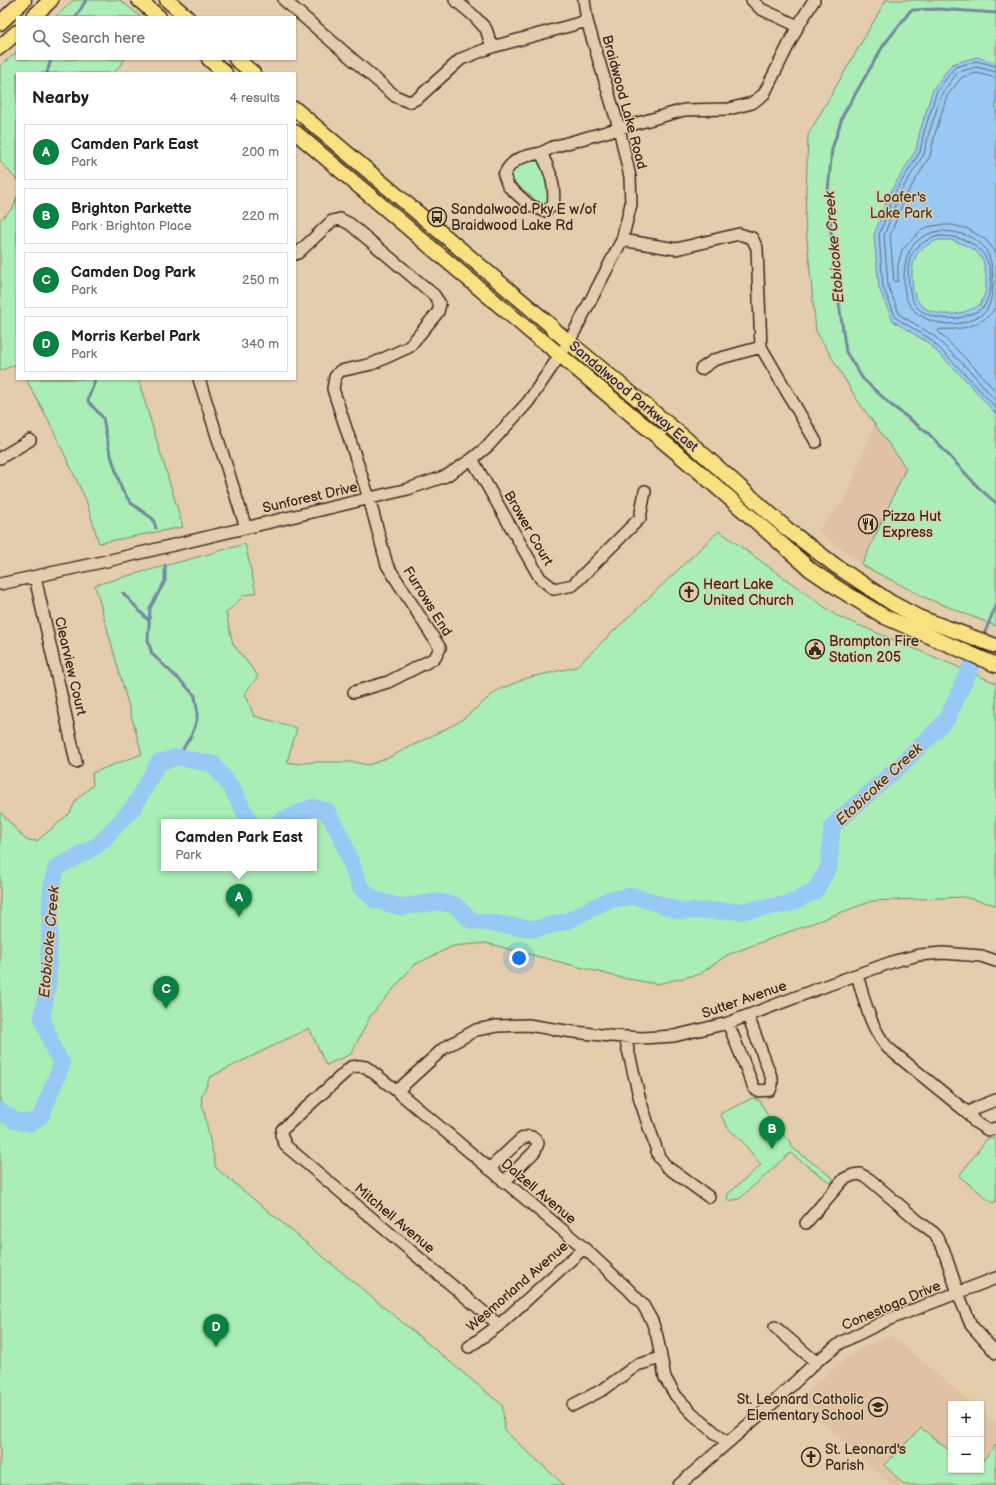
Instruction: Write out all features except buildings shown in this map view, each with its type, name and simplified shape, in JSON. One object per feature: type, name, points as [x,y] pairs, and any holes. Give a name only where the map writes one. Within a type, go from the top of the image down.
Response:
[{"type":"main road","points":[[0,23],[24,0]]},
{"type":"main road","points":[[34,16],[51,0]]},
{"type":"main road","points":[[139,0],[158,16]]},
{"type":"main road","points":[[167,0],[186,16]]},
{"type":"main road","points":[[0,47],[16,33]]},
{"type":"main road","points":[[210,60],[224,72]]},
{"type":"main road","points":[[237,60],[252,72]]},
{"type":"main road","name":"Sandalwood Parkway East","points":[[296,110],[569,342],[686,439],[787,529],[836,566],[892,603],[911,613],[994,646]]},
{"type":"main road","name":"Sandalwood Parkway East","points":[[296,133],[533,334],[702,474],[812,570],[839,589],[885,617],[991,662]]},
{"type":"street","points":[[284,0],[395,96],[409,102],[418,98],[461,60],[492,47],[587,21]]},
{"type":"street","points":[[455,0],[474,16],[486,29],[492,47]]},
{"type":"street","name":"Braidwood Lake Road","points":[[569,342],[622,240],[631,204],[630,177],[619,128],[587,21],[584,0]]},
{"type":"street","points":[[752,0],[761,9],[798,26]]},
{"type":"street","points":[[541,152],[550,170],[555,194],[553,206],[544,211],[529,205],[508,186],[504,176],[508,167],[521,157],[684,110],[729,109],[752,103],[764,94],[798,26],[814,0]]},
{"type":"street","points":[[296,254],[332,221],[340,219],[350,224],[434,294],[440,304],[438,312],[409,347],[372,364],[340,371],[335,377],[333,389],[369,498]]},
{"type":"street","points":[[622,240],[676,249],[739,234],[752,238],[757,248],[761,347],[816,442]]},
{"type":"street","name":"Sunforest Drive","points":[[0,584],[246,528],[408,489],[446,476],[472,459],[488,446],[528,402],[569,342]]},
{"type":"street","points":[[701,369],[714,360],[761,347]]},
{"type":"street","points":[[199,380],[246,528]]},
{"type":"street","points":[[0,458],[30,440]]},
{"type":"street","name":"Brower Court","points":[[472,459],[540,578],[554,589],[573,585],[640,518],[645,490]]},
{"type":"street","name":"Furrows End","points":[[354,692],[388,682],[435,658],[440,648],[387,564],[369,498]]},
{"type":"street","name":"Clearview Court","points":[[35,577],[76,762]]},
{"type":"street","name":"Sutter Avenue","points":[[397,1091],[444,1048],[476,1030],[497,1026],[528,1025],[566,1031],[625,1037],[674,1036],[728,1023],[895,961],[919,955],[943,953],[980,956],[996,961]]},
{"type":"street","points":[[857,975],[873,1028],[881,1041],[968,1113],[975,1122],[988,1130],[996,1128]]},
{"type":"street","points":[[728,1023],[754,1088],[758,1091],[770,1090],[772,1079],[748,1016]]},
{"type":"street","points":[[625,1037],[640,1100],[659,1157],[667,1168],[709,1197]]},
{"type":"street","name":"Dalzell Avenue","points":[[283,1129],[350,1067],[366,1067],[397,1091],[584,1248],[629,1290],[643,1305],[652,1321],[657,1336],[665,1378],[676,1396],[727,1443]]},
{"type":"street","points":[[968,1113],[978,1107],[996,1100]]},
{"type":"street","name":"Mitchell Avenue","points":[[283,1129],[281,1135],[286,1146],[499,1325]]},
{"type":"street","points":[[489,1169],[520,1140],[526,1136],[532,1136],[538,1144],[535,1151],[504,1182]]},
{"type":"street","points":[[806,1223],[844,1179],[860,1174],[868,1179],[917,1220],[934,1232],[943,1248],[958,1293],[971,1325],[996,1353]]},
{"type":"street","name":"Wesmorland Avenue","points":[[469,1347],[499,1325],[584,1248]]},
{"type":"street","name":"Conestoga Drive","points":[[679,1485],[816,1362],[842,1342],[865,1330],[996,1278]]},
{"type":"street","points":[[775,1327],[816,1362]]},
{"type":"street","points":[[573,1405],[604,1389],[637,1365],[661,1358]]},
{"type":"shaded area","points":[[875,424],[907,468],[862,565],[818,531],[845,499]]},
{"type":"shaded area","name":"St. Leonard Catholic Elementary School","points":[[891,1335],[969,1401],[948,1401],[948,1473],[984,1473],[984,1413],[996,1423],[996,1485],[892,1485],[798,1400],[837,1365],[861,1348]]},
{"type":"green space","points":[[74,0],[120,0],[140,16],[56,16]]},
{"type":"green space","name":"Loafer's Lake Park","points":[[886,0],[996,0],[996,626],[926,598],[862,565],[906,468],[856,398],[816,331],[805,219],[808,135]]},
{"type":"green space","points":[[16,53],[16,60],[124,60],[115,72],[16,72],[16,179],[0,161],[0,66]]},
{"type":"green space","points":[[531,160],[539,162],[546,179],[549,195],[546,203],[540,203],[534,199],[517,185],[511,176],[516,167]]},
{"type":"green space","points":[[16,200],[16,364],[0,371],[0,220],[13,208]]},
{"type":"green space","points":[[27,380],[138,380],[183,527],[99,543],[86,500],[49,421]]},
{"type":"green space","points":[[719,531],[837,616],[996,683],[996,905],[963,897],[872,901],[727,955],[700,974],[657,984],[622,978],[486,943],[453,946],[414,965],[371,1015],[351,1054],[326,1065],[309,1028],[210,1077],[201,1098],[216,1168],[502,1405],[505,1431],[564,1485],[0,1485],[0,812],[26,840],[37,841],[70,813],[76,800],[93,785],[92,773],[142,754],[95,585],[245,544],[256,593],[244,595],[226,613],[233,644],[258,676],[245,693],[254,716],[297,728],[287,762],[299,764],[312,762],[353,762],[369,765],[388,758],[459,722],[498,690],[527,678],[576,667]]},
{"type":"green space","points":[[753,1098],[760,1101],[770,1120],[790,1142],[790,1146],[833,1178],[832,1184],[790,1153],[739,1199],[727,1201],[728,1194],[761,1165],[743,1142],[728,1128],[720,1114]]},
{"type":"green space","points":[[994,1138],[996,1142],[996,1201],[993,1203],[959,1176],[987,1139]]},
{"type":"green space","points":[[921,1428],[948,1450],[948,1473],[984,1473],[984,1459],[996,1445],[996,1485],[905,1485],[884,1465]]},
{"type":"water","points":[[977,57],[996,63],[996,414],[965,379],[927,342],[893,321],[879,288],[874,235],[891,191],[916,150],[920,131],[933,89],[952,64]],"holes":[[[939,240],[951,240],[976,251],[983,260],[986,276],[986,291],[980,305],[963,312],[944,314],[928,310],[916,299],[912,281],[912,268],[915,258],[925,246]]]},
{"type":"waterway","points":[[77,16],[86,0]]},
{"type":"waterway","name":"Etobicoke Creek","points":[[996,13],[938,9],[911,10],[883,46],[843,115],[832,149],[828,191],[834,268],[846,352],[863,379],[890,404],[929,434],[979,488],[996,503]]},
{"type":"waterway","points":[[47,72],[51,60]]},
{"type":"waterway","points":[[95,380],[88,401],[103,418],[109,449],[122,490],[131,503],[153,519],[156,528]]},
{"type":"waterway","points":[[165,565],[165,581],[150,608],[148,640],[152,654],[195,696],[197,709],[197,719],[192,734],[178,757]]},
{"type":"waterway","points":[[123,593],[149,621]]},
{"type":"waterway","name":"Etobicoke Creek","points":[[983,637],[996,605]]},
{"type":"waterway","name":"Etobicoke Creek","points":[[286,819],[313,807],[327,811],[342,839],[360,887],[375,900],[401,907],[438,902],[455,905],[472,921],[536,929],[567,921],[608,900],[634,896],[680,911],[742,911],[789,904],[815,891],[829,867],[832,826],[899,767],[947,719],[972,664]]},
{"type":"waterway","name":"Etobicoke Creek","points":[[0,1111],[16,1121],[31,1123],[41,1116],[62,1064],[53,1048],[42,1017],[48,983],[51,891],[56,868],[98,845],[133,808],[159,762],[178,757],[213,764],[231,787],[248,819]]},
{"type":"place","name":"Sandalwood Pky E w/of Braidwood Lake Rd","points":[[437,217]]},
{"type":"place","name":"Pizza Hut Express","points":[[868,524]]},
{"type":"place","name":"Heart Lake United Church","points":[[689,592]]},
{"type":"place","name":"Brampton Fire Station 205","points":[[815,649]]},
{"type":"place","name":"Camden Park East","points":[[239,917]]},
{"type":"place","name":"Camden Dog Park","points":[[166,1009]]},
{"type":"place","name":"Brighton Parkette","points":[[772,1149]]},
{"type":"place","name":"Morris Kerbel Park","points":[[216,1347]]},
{"type":"place","name":"St. Leonard Catholic Elementary School","points":[[878,1407]]},
{"type":"place","name":"St. Leonard's Parish","points":[[811,1457]]}]
